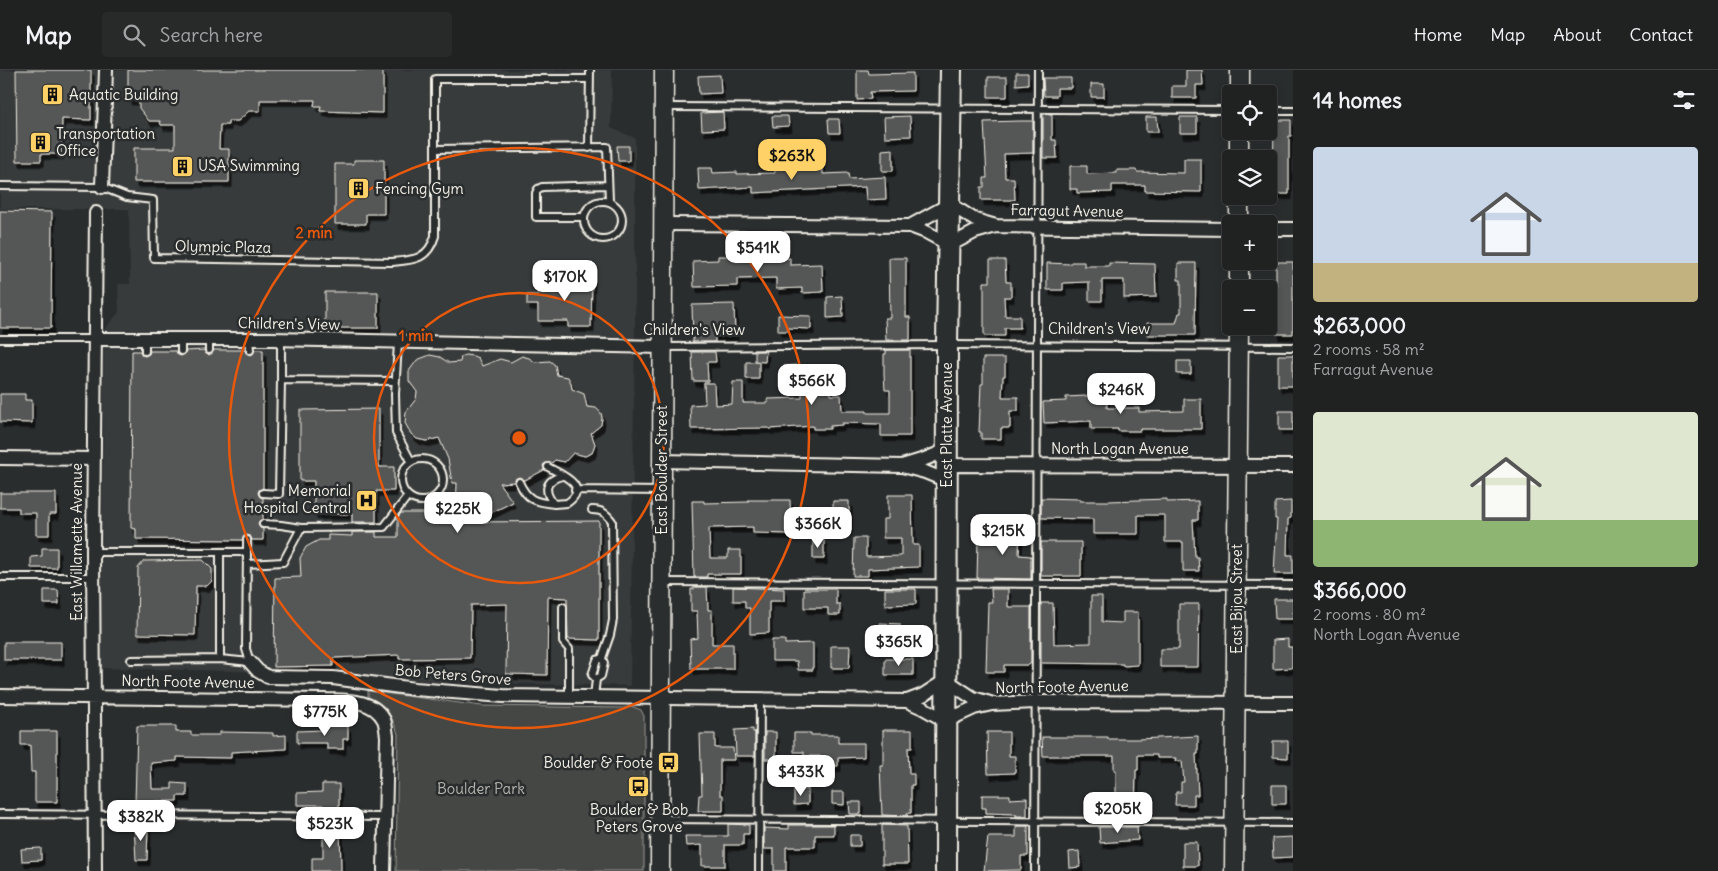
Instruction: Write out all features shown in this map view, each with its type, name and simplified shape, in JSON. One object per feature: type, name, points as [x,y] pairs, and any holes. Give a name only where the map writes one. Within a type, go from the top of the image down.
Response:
[{"type":"main road","name":"East Platte Avenue","points":[[946,871],[947,345],[950,245],[951,70]]},
{"type":"street","points":[[102,187],[106,70]]},
{"type":"street","name":"East Boulder Street","points":[[660,871],[664,70]]},
{"type":"street","points":[[1240,70],[1240,85]]},
{"type":"street","points":[[910,226],[950,204],[975,220],[996,226]]},
{"type":"street","name":"East Willamette Avenue","points":[[95,871],[93,552],[96,213]]},
{"type":"street","points":[[663,224],[910,226],[950,245]]},
{"type":"street","name":"Farragut Avenue","points":[[950,245],[975,232],[996,226],[1037,228],[1222,228]]},
{"type":"street","points":[[1277,229],[1293,229]]},
{"type":"street","name":"East Bijou Street","points":[[1234,871],[1239,335]]},
{"type":"street","name":"Children's View","points":[[95,339],[145,345],[249,345],[281,340],[662,346]]},
{"type":"street","points":[[0,458],[94,459]]},
{"type":"street","points":[[902,466],[925,459],[947,465]]},
{"type":"street","name":"North Logan Avenue","points":[[662,462],[902,466],[925,472],[947,465],[1293,466]]},
{"type":"street","name":"Bob Peters Grove","points":[[250,662],[268,678],[279,679],[333,678],[415,690],[503,696],[660,698]]},
{"type":"street","points":[[660,698],[907,701],[923,695],[946,680],[973,698],[992,704]]},
{"type":"street","name":"North Foote Avenue","points":[[0,696],[324,700],[356,702],[374,707],[384,721],[387,736],[386,817]]},
{"type":"street","points":[[907,701],[946,721]]},
{"type":"street","name":"North Foote Avenue","points":[[946,721],[974,708],[992,704],[1035,702],[1293,703]]},
{"type":"street","points":[[384,871],[386,817]]},
{"type":"lane","points":[[589,148],[590,70]]},
{"type":"lane","points":[[1035,871],[1038,70]]},
{"type":"lane","name":"Olympic Plaza","points":[[0,186],[102,187],[127,197],[153,200],[154,258],[391,262],[411,260],[424,255],[432,246],[435,236],[435,79],[590,79]]},
{"type":"lane","points":[[664,107],[1222,110]]},
{"type":"lane","points":[[1277,111],[1293,111]]},
{"type":"lane","points":[[435,149],[608,148],[609,201]]},
{"type":"lane","points":[[584,217],[536,217],[536,193],[538,189],[542,187],[608,185]]},
{"type":"lane","points":[[609,201],[619,209],[622,222],[616,234],[603,239],[591,235],[584,224],[584,217],[585,211],[592,203],[609,201]]},
{"type":"lane","points":[[0,339],[95,339]]},
{"type":"lane","points":[[263,493],[280,494],[281,340]]},
{"type":"lane","points":[[398,343],[396,433],[411,461]]},
{"type":"lane","name":"Children's View","points":[[662,346],[1037,345],[1293,347]]},
{"type":"lane","points":[[280,380],[396,381]]},
{"type":"lane","points":[[417,458],[430,460],[440,469],[443,482],[438,494],[433,498],[420,501],[408,496],[401,484],[400,478],[406,465],[417,458]]},
{"type":"lane","points":[[519,482],[523,492],[530,499],[554,504],[567,503],[574,496],[574,483],[548,468]]},
{"type":"lane","points":[[554,504],[548,494],[548,485],[553,478],[562,476]]},
{"type":"lane","points":[[575,490],[662,491]]},
{"type":"lane","points":[[263,524],[301,528],[384,527],[408,496]]},
{"type":"lane","points":[[592,510],[600,510],[607,514],[612,521],[612,620],[610,635],[602,658],[604,663],[601,676],[596,679],[594,697]]},
{"type":"lane","points":[[247,564],[283,562],[301,528]]},
{"type":"lane","points":[[131,660],[250,662],[246,649],[247,540]]},
{"type":"lane","points":[[93,552],[247,552]]},
{"type":"lane","points":[[220,552],[220,660]]},
{"type":"lane","points":[[0,577],[93,577]]},
{"type":"lane","points":[[661,582],[1293,585]]},
{"type":"lane","points":[[563,606],[563,642],[570,649],[569,696]]},
{"type":"lane","points":[[759,871],[760,698]]},
{"type":"lane","points":[[0,814],[386,817]]},
{"type":"lane","points":[[660,819],[1293,823]]},
{"type":"shaded area","points":[[0,70],[612,70],[611,128],[635,138],[635,332],[630,686],[438,682],[333,672],[101,668],[104,330],[119,312],[118,284],[130,284],[129,209],[0,209]]},
{"type":"green space","name":"Boulder Park","points":[[368,691],[482,706],[624,708],[631,706],[641,710],[644,716],[644,871],[396,871],[398,734],[388,712],[368,697]]},
{"type":"building","name":"Aquatic Building","points":[[16,70],[91,70],[91,120],[62,119],[61,154],[41,154],[41,161],[17,161]]},
{"type":"building","points":[[128,70],[383,70],[383,113],[320,111],[321,106],[314,106],[315,100],[260,100],[260,111],[249,111],[238,121],[228,121],[228,125],[220,125],[219,149],[229,149],[229,182],[134,182],[134,148],[175,148],[175,125],[161,125],[160,121],[149,121],[139,108],[139,100],[128,99]]},
{"type":"building","points":[[857,70],[868,70],[869,74],[913,73],[913,91],[870,92],[871,99],[857,100]]},
{"type":"building","points":[[1186,70],[1202,70],[1203,85],[1196,85],[1196,98],[1172,98],[1172,86],[1186,86]]},
{"type":"building","points":[[1016,73],[1028,73],[1028,84],[1016,85]]},
{"type":"building","points":[[720,75],[721,93],[699,94],[698,76]]},
{"type":"building","points":[[988,77],[1007,77],[1007,97],[988,97]]},
{"type":"building","points":[[1043,78],[1071,78],[1071,88],[1057,88],[1057,96],[1044,96]]},
{"type":"building","points":[[1091,84],[1104,84],[1104,97],[1091,97]]},
{"type":"building","points":[[723,112],[724,129],[702,130],[701,113]]},
{"type":"building","points":[[1043,114],[1052,114],[1052,140],[1056,140],[1057,158],[1043,158]]},
{"type":"building","points":[[772,116],[788,116],[789,126],[773,127]]},
{"type":"building","points":[[910,116],[911,136],[885,137],[884,117]]},
{"type":"building","points":[[1146,117],[1157,117],[1158,132],[1146,132]]},
{"type":"building","points":[[1180,117],[1197,117],[1197,133],[1180,133]]},
{"type":"building","points":[[828,119],[839,119],[840,133],[829,133]]},
{"type":"building","points":[[1277,120],[1291,120],[1291,136],[1289,136],[1289,194],[1277,194],[1277,150],[1274,150],[1274,140],[1277,140]]},
{"type":"building","points":[[1033,121],[1033,153],[1004,154],[1005,178],[1014,178],[1015,200],[981,200],[981,187],[984,187],[984,178],[987,178],[984,122]]},
{"type":"building","points":[[617,146],[629,146],[629,161],[618,161]]},
{"type":"building","points":[[893,149],[893,171],[882,171],[882,150]]},
{"type":"building","points":[[822,156],[823,174],[848,173],[849,179],[885,177],[886,199],[866,200],[865,187],[753,193],[753,187],[699,190],[698,168],[712,168],[713,173],[775,173],[775,169],[811,167],[811,157]]},
{"type":"building","points":[[1184,159],[1201,159],[1201,192],[1145,191],[1145,185],[1112,185],[1112,192],[1077,193],[1077,189],[1070,189],[1070,166],[1087,166],[1087,174],[1117,173],[1117,170],[1184,173]]},
{"type":"building","name":"Fencing Gym","points":[[354,160],[384,160],[384,214],[366,214],[366,224],[335,224],[335,164],[354,164]]},
{"type":"building","points":[[0,211],[52,212],[51,328],[0,328]]},
{"type":"building","points":[[718,256],[736,256],[736,261],[790,258],[790,265],[822,264],[823,292],[802,293],[802,288],[776,289],[776,278],[737,279],[737,286],[694,287],[693,261],[718,260]]},
{"type":"building","points":[[889,258],[906,258],[906,317],[910,317],[910,340],[886,340],[885,318],[890,318]]},
{"type":"building","points":[[990,260],[1005,260],[1006,282],[1011,282],[1011,297],[1004,297],[1005,316],[1020,316],[1020,328],[1005,328],[1005,336],[984,336],[984,282],[990,282]]},
{"type":"building","points":[[1071,262],[1084,262],[1084,266],[1109,266],[1109,263],[1155,264],[1156,297],[1124,298],[1124,280],[1102,280],[1102,301],[1089,301],[1089,282],[1063,283],[1063,290],[1047,290],[1047,263],[1071,264]]},
{"type":"building","points":[[1277,262],[1293,262],[1293,334],[1277,334]]},
{"type":"building","points":[[1178,263],[1196,263],[1195,335],[1147,335],[1147,323],[1176,323],[1179,313],[1181,313],[1181,280],[1178,280]]},
{"type":"building","points":[[570,277],[592,277],[591,327],[568,327],[568,321],[538,321],[538,305],[527,305],[527,295],[538,295],[538,282],[570,282]]},
{"type":"building","points":[[325,292],[378,292],[378,328],[325,328]]},
{"type":"building","points":[[842,296],[843,317],[827,318],[827,297]]},
{"type":"building","points":[[734,304],[735,335],[715,336],[715,342],[693,342],[692,305]]},
{"type":"building","points":[[778,315],[811,316],[811,329],[788,328],[788,331],[778,331]]},
{"type":"building","points":[[204,350],[209,355],[214,350],[245,350],[250,355],[255,350],[263,350],[263,488],[258,493],[263,498],[263,519],[258,524],[263,529],[263,540],[252,540],[247,535],[242,540],[136,539],[136,529],[131,528],[132,351],[140,351],[145,356],[150,351],[176,351],[181,356],[186,351]]},
{"type":"building","points":[[886,350],[910,350],[910,436],[881,436],[881,424],[842,423],[842,425],[830,426],[830,429],[813,429],[813,426],[769,429],[691,429],[690,405],[705,404],[704,383],[714,383],[715,405],[732,404],[733,382],[743,382],[743,403],[768,403],[768,399],[802,398],[802,384],[830,384],[831,395],[841,395],[842,411],[890,413],[890,390],[885,390],[884,354],[886,354]]},
{"type":"building","points":[[755,351],[766,351],[765,362],[755,361]]},
{"type":"building","points":[[692,352],[715,352],[716,362],[707,362],[708,381],[693,381]]},
{"type":"building","points":[[430,355],[440,357],[449,363],[460,362],[461,357],[465,355],[473,356],[478,358],[482,366],[500,359],[511,362],[522,356],[535,362],[550,361],[555,365],[557,375],[568,377],[572,389],[584,394],[587,407],[596,408],[601,413],[601,425],[591,433],[595,444],[592,453],[585,456],[573,453],[565,462],[555,460],[552,463],[546,463],[543,465],[544,470],[525,480],[519,477],[514,482],[499,483],[513,502],[472,522],[599,521],[599,640],[568,639],[567,598],[548,597],[547,675],[506,674],[507,604],[471,605],[470,658],[399,659],[399,655],[333,658],[333,666],[274,667],[275,578],[301,577],[300,558],[306,547],[319,540],[328,540],[328,535],[352,536],[352,532],[376,532],[376,537],[398,537],[398,517],[401,513],[456,513],[457,483],[452,483],[448,459],[439,438],[426,441],[417,439],[411,434],[405,423],[406,412],[416,399],[417,392],[409,381],[409,371],[417,360]]},
{"type":"building","points":[[1278,355],[1293,355],[1293,386],[1278,386]]},
{"type":"building","points":[[983,358],[1005,358],[1002,397],[1018,397],[1018,411],[1010,411],[1010,428],[1001,428],[1001,439],[981,439],[981,432],[979,432]]},
{"type":"building","points":[[1177,361],[1191,361],[1191,374],[1177,374]]},
{"type":"building","points":[[746,362],[759,362],[759,379],[746,379]]},
{"type":"building","points":[[796,365],[796,377],[783,377],[783,366]]},
{"type":"building","points":[[0,394],[25,394],[25,400],[32,400],[32,423],[0,422]]},
{"type":"building","points":[[1106,395],[1107,408],[1139,408],[1139,412],[1184,411],[1184,399],[1201,399],[1201,429],[1118,431],[1118,429],[1091,429],[1091,421],[1044,423],[1043,402],[1066,401],[1066,397]]},
{"type":"building","points":[[379,409],[379,467],[394,467],[394,491],[376,491],[376,522],[352,522],[352,514],[314,514],[314,481],[300,481],[300,410]]},
{"type":"building","points":[[1279,411],[1293,411],[1293,430],[1279,430]]},
{"type":"building","points":[[0,493],[56,493],[56,514],[49,514],[49,535],[36,535],[36,513],[19,513],[19,508],[0,508]]},
{"type":"building","points":[[888,495],[912,495],[913,545],[919,545],[919,567],[868,569],[868,576],[853,576],[854,538],[866,538],[866,557],[901,556],[901,538],[883,538],[883,519],[888,519]]},
{"type":"building","points":[[1041,498],[1080,499],[1080,501],[1167,499],[1167,502],[1198,501],[1198,520],[1193,520],[1195,557],[1198,557],[1199,571],[1183,571],[1183,542],[1165,542],[1165,515],[1138,515],[1138,534],[1093,534],[1093,519],[1041,518]]},
{"type":"building","points":[[748,500],[790,500],[791,534],[753,533],[753,527],[709,528],[710,558],[728,558],[728,550],[741,550],[741,574],[707,574],[707,577],[694,577],[692,501],[704,501],[704,503],[748,502]]},
{"type":"building","points":[[833,501],[849,501],[849,529],[829,529],[829,517],[833,516]]},
{"type":"building","points":[[1291,501],[1291,518],[1288,519],[1287,555],[1293,555],[1293,574],[1274,574],[1277,519],[1275,519],[1275,502]]},
{"type":"building","points":[[997,527],[1020,527],[1019,555],[1031,556],[1031,579],[977,578],[978,539],[986,539],[986,533],[997,533]]},
{"type":"building","points":[[813,538],[824,539],[824,559],[813,559]]},
{"type":"building","points":[[1041,542],[1081,542],[1081,576],[1041,576]]},
{"type":"building","points":[[42,548],[57,548],[57,568],[31,568],[31,557],[42,556]]},
{"type":"building","points":[[203,560],[212,569],[212,581],[207,586],[196,586],[195,635],[137,634],[138,568],[144,561]]},
{"type":"building","points":[[694,587],[707,587],[708,610],[712,610],[712,644],[733,644],[733,669],[691,669],[690,639],[698,638],[697,611],[691,611],[691,589],[694,589]]},
{"type":"building","points":[[733,587],[784,589],[784,601],[769,601],[769,633],[750,634],[750,608],[745,608],[745,601],[733,601]]},
{"type":"building","points":[[804,589],[836,589],[836,604],[840,604],[840,615],[828,615],[828,608],[804,608]]},
{"type":"building","points":[[885,589],[916,589],[916,604],[885,605]]},
{"type":"building","points":[[991,589],[1008,589],[1008,607],[1031,607],[1031,663],[1029,665],[1004,665],[1004,672],[986,672],[988,602],[992,602]]},
{"type":"building","points":[[44,590],[58,590],[59,604],[44,604]]},
{"type":"building","points":[[1091,596],[1102,596],[1102,622],[1123,623],[1123,612],[1138,612],[1138,665],[1041,663],[1041,603],[1053,603],[1054,644],[1091,643]]},
{"type":"building","points":[[1274,599],[1293,599],[1293,619],[1275,619]]},
{"type":"building","points":[[1179,604],[1199,604],[1198,667],[1160,667],[1160,649],[1179,649]]},
{"type":"building","points":[[879,623],[900,624],[900,640],[878,640]]},
{"type":"building","points":[[1288,639],[1288,647],[1292,647],[1292,668],[1273,669],[1273,640]]},
{"type":"building","points":[[772,640],[785,640],[785,644],[813,643],[813,670],[798,670],[797,661],[772,661]]},
{"type":"building","points":[[4,642],[61,642],[61,660],[4,660]]},
{"type":"building","points":[[831,646],[850,646],[849,668],[831,668]]},
{"type":"building","points":[[885,659],[913,659],[913,675],[885,675]]},
{"type":"building","points":[[137,726],[176,726],[176,732],[191,732],[191,735],[220,735],[220,732],[273,733],[273,736],[286,735],[286,749],[231,752],[231,758],[177,757],[177,761],[151,763],[152,789],[172,789],[172,783],[187,784],[187,796],[177,796],[177,801],[156,801],[156,810],[144,810],[144,804],[135,804]]},
{"type":"building","points":[[323,726],[348,726],[348,739],[343,739],[343,749],[327,749],[327,743],[297,743],[297,731],[323,730]]},
{"type":"building","points":[[753,729],[753,732],[755,732],[755,756],[736,756],[735,730]]},
{"type":"building","points":[[883,730],[912,730],[912,748],[908,748],[909,774],[914,774],[914,785],[911,785],[911,813],[907,813],[907,816],[882,815],[880,765],[883,765]]},
{"type":"building","points":[[21,731],[57,731],[57,802],[35,802],[35,772],[31,772],[30,745],[21,745]]},
{"type":"building","points":[[765,732],[776,732],[776,759],[765,759]]},
{"type":"building","points":[[987,732],[1009,732],[1009,756],[1015,756],[1015,773],[988,774]]},
{"type":"building","points":[[794,733],[838,735],[838,743],[864,743],[864,757],[838,758],[838,766],[822,766],[822,756],[804,756],[804,752],[794,752]]},
{"type":"building","points":[[700,734],[715,734],[715,748],[733,748],[734,760],[720,760],[720,795],[723,795],[723,811],[698,811],[699,795],[702,795]]},
{"type":"building","points":[[1198,736],[1198,754],[1196,754],[1198,795],[1194,795],[1194,805],[1175,805],[1176,792],[1181,792],[1181,782],[1184,782],[1182,761],[1175,761],[1176,758],[1157,758],[1157,755],[1138,755],[1135,817],[1116,817],[1116,770],[1114,770],[1114,756],[1043,756],[1042,737],[1138,739]]},
{"type":"building","points":[[1273,741],[1288,741],[1288,758],[1273,757]]},
{"type":"building","points":[[322,784],[339,784],[339,812],[323,812],[323,805],[297,805],[297,793],[322,792]]},
{"type":"building","points":[[1272,785],[1286,785],[1286,804],[1272,804]]},
{"type":"building","points":[[794,789],[808,789],[808,804],[794,805]]},
{"type":"building","points":[[832,792],[844,792],[844,805],[832,804]]},
{"type":"building","points":[[982,795],[1010,795],[1010,799],[1027,798],[1027,816],[986,813],[986,808],[982,808]]},
{"type":"building","points":[[849,802],[861,802],[861,814],[850,814]]},
{"type":"building","points":[[323,822],[339,822],[340,824],[341,871],[312,871],[312,858],[323,858]]},
{"type":"building","points":[[728,824],[749,825],[749,834],[743,834],[743,845],[725,845],[725,866],[702,866],[702,845],[686,846],[685,836],[728,836]]},
{"type":"building","points":[[789,825],[834,825],[834,835],[815,835],[815,847],[786,847],[786,871],[774,871],[774,849],[764,849],[764,828],[789,829]]},
{"type":"building","points":[[882,825],[907,826],[908,864],[882,864]]},
{"type":"building","points":[[134,826],[148,826],[147,860],[136,860]]},
{"type":"building","points":[[1016,826],[1028,826],[1028,856],[1021,856],[1021,870],[984,871],[988,837],[1016,837]]},
{"type":"building","points":[[1099,827],[1137,827],[1138,840],[1100,843]]},
{"type":"building","points":[[850,835],[860,835],[860,846],[850,846]]},
{"type":"building","points":[[1293,837],[1293,857],[1273,858],[1272,838]]},
{"type":"building","points":[[1183,842],[1197,842],[1198,866],[1183,866]]},
{"type":"building","points":[[41,848],[41,860],[22,861],[21,849]]},
{"type":"building","points":[[1079,851],[1080,867],[1070,868],[1069,852]]},
{"type":"place","name":"Aquatic Building","points":[[53,95]]},
{"type":"place","name":"Transportation Office","points":[[40,143]]},
{"type":"place","name":"USA Swimming","points":[[182,166]]},
{"type":"place","name":"Fencing Gym","points":[[359,189]]},
{"type":"place","name":"Memorial Hospital Central","points":[[367,500]]},
{"type":"place","name":"Boulder & Foote","points":[[669,763]]},
{"type":"place","name":"Boulder & Bob Peters Grove","points":[[639,787]]}]
